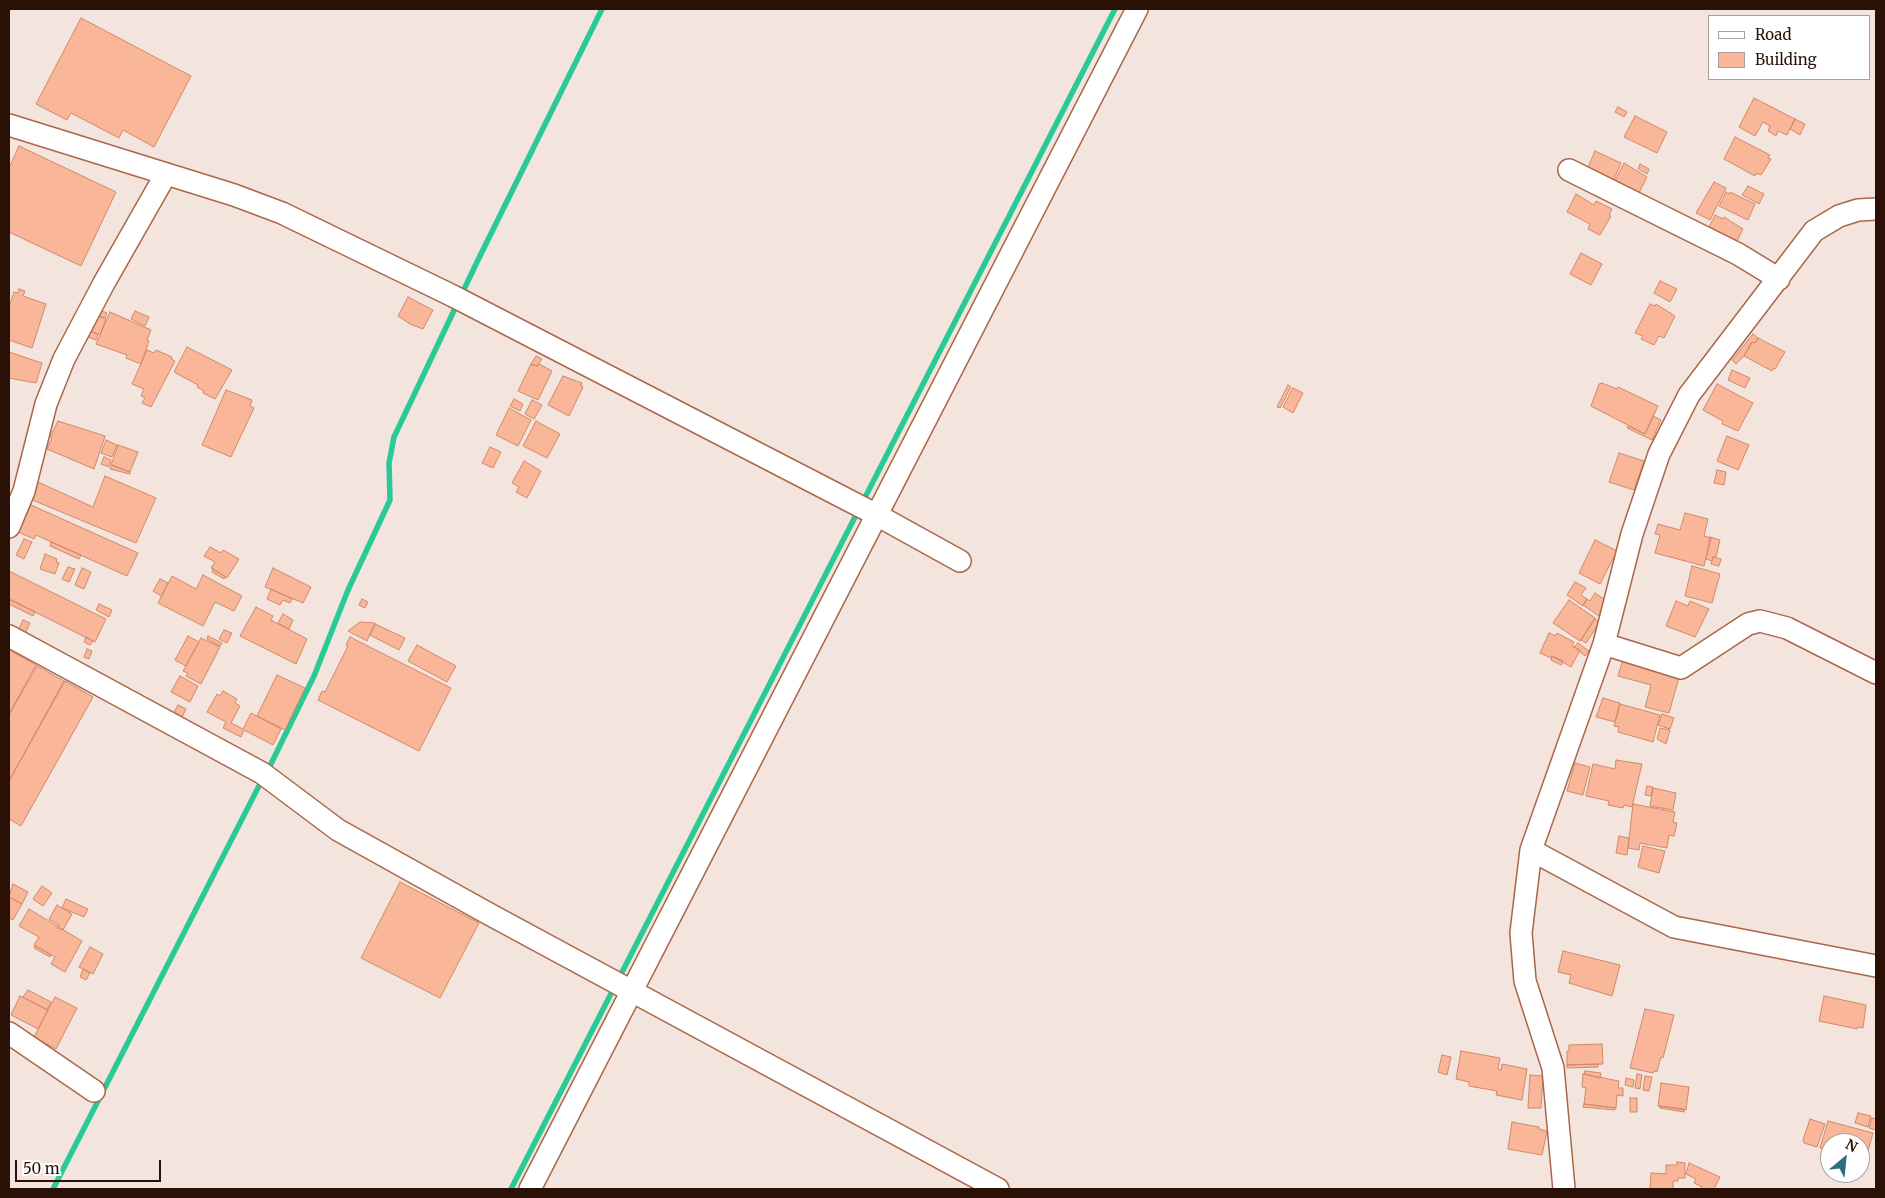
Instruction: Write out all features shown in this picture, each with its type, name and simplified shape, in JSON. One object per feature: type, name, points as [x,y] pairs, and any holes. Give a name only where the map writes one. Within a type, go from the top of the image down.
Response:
[{"type":"street","points":[[530,1189],[875,514],[1137,9]]},
{"type":"street","points":[[9,125],[234,195],[325,233],[453,296],[875,514],[960,561]]},
{"type":"street","points":[[1569,170],[1738,254],[1779,279]]},
{"type":"street","points":[[9,527],[24,491],[46,404],[64,360],[104,283],[166,174]]},
{"type":"street","points":[[1564,1189],[1553,1068],[1525,981],[1522,933],[1531,850],[1604,644],[1632,534],[1659,454],[1689,395],[1814,231],[1839,216],[1858,210],[1876,209]]},
{"type":"street","points":[[1604,644],[1681,668],[1748,624],[1760,621],[1787,628],[1876,673]]},
{"type":"street","points":[[9,636],[262,774],[338,830],[632,992],[998,1189]]},
{"type":"street","points":[[1531,850],[1674,927],[1876,966]]},
{"type":"street","points":[[9,1033],[94,1091]]},
{"type":"building","points":[[81,18],[191,76],[154,147],[123,130],[119,138],[71,113],[67,120],[36,104]]},
{"type":"building","points":[[1754,98],[1795,119],[1787,135],[1778,131],[1776,136],[1768,131],[1770,126],[1763,122],[1755,136],[1739,127]]},
{"type":"building","points":[[1618,107],[1627,112],[1624,117],[1615,112]]},
{"type":"building","points":[[1635,116],[1667,132],[1657,153],[1624,137]]},
{"type":"building","points":[[1795,119],[1805,124],[1800,135],[1790,129]]},
{"type":"building","points":[[1735,137],[1770,155],[1768,158],[1771,159],[1761,175],[1756,173],[1755,176],[1724,159]]},
{"type":"building","points":[[19,146],[116,192],[81,266],[9,232],[9,168]]},
{"type":"building","points":[[1595,151],[1621,163],[1612,184],[1586,172]]},
{"type":"building","points":[[1624,163],[1647,177],[1637,197],[1613,185]]},
{"type":"building","points":[[1640,164],[1649,169],[1647,174],[1638,169]]},
{"type":"building","points":[[1714,182],[1726,188],[1710,220],[1696,213]]},
{"type":"building","points":[[1748,186],[1764,194],[1759,204],[1742,195]]},
{"type":"building","points":[[1726,192],[1729,194],[1730,192],[1755,204],[1748,220],[1719,206]]},
{"type":"building","points":[[1576,194],[1594,205],[1596,201],[1612,209],[1609,215],[1611,216],[1600,235],[1588,229],[1590,224],[1567,212]]},
{"type":"building","points":[[1715,215],[1723,219],[1724,217],[1743,229],[1736,243],[1708,229]]},
{"type":"building","points":[[1581,253],[1602,264],[1591,285],[1570,274]]},
{"type":"building","points":[[1660,281],[1677,289],[1670,302],[1654,293]]},
{"type":"building","points":[[19,289],[25,291],[23,296],[46,304],[32,348],[9,340],[9,307],[14,292],[18,293]]},
{"type":"building","points":[[408,297],[433,310],[423,329],[410,324],[398,316]]},
{"type":"building","points":[[1650,304],[1655,306],[1656,304],[1675,316],[1664,338],[1659,336],[1654,345],[1641,339],[1643,336],[1635,333]]},
{"type":"building","points":[[97,309],[107,313],[105,318],[95,315]]},
{"type":"building","points":[[135,311],[149,317],[145,326],[131,319]]},
{"type":"building","points":[[110,312],[151,330],[141,364],[126,358],[127,355],[96,344]]},
{"type":"building","points":[[94,314],[106,319],[100,335],[88,330]]},
{"type":"building","points":[[88,330],[98,334],[96,340],[88,337],[87,340],[84,339]]},
{"type":"building","points":[[1753,334],[1758,338],[1755,343],[1752,342],[1744,356],[1736,364],[1732,360]]},
{"type":"building","points":[[1758,338],[1785,352],[1772,371],[1744,356],[1752,342],[1755,343]]},
{"type":"building","points":[[187,347],[232,370],[215,399],[203,393],[204,391],[197,387],[198,385],[174,372]]},
{"type":"building","points":[[147,350],[154,353],[156,350],[172,357],[171,359],[175,361],[151,407],[142,403],[145,398],[141,396],[144,389],[132,384]]},
{"type":"building","points":[[9,352],[42,363],[36,383],[9,378]]},
{"type":"building","points":[[536,356],[542,359],[537,366],[531,364]]},
{"type":"building","points":[[531,364],[537,366],[539,364],[552,371],[538,400],[518,391]]},
{"type":"building","points":[[1732,370],[1750,378],[1745,388],[1728,380]]},
{"type":"building","points":[[563,376],[582,383],[581,386],[583,387],[569,416],[548,405]]},
{"type":"building","points":[[1602,383],[1617,389],[1618,387],[1658,406],[1645,434],[1591,406],[1599,384]]},
{"type":"building","points":[[1717,384],[1753,403],[1738,431],[1722,424],[1723,421],[1703,410]]},
{"type":"building","points":[[1288,385],[1291,387],[1280,408],[1277,407]]},
{"type":"building","points":[[1293,388],[1303,393],[1293,413],[1283,407]]},
{"type":"building","points":[[226,390],[252,400],[250,406],[254,408],[231,457],[202,445]]},
{"type":"building","points":[[514,399],[523,404],[520,411],[510,406]]},
{"type":"building","points":[[532,400],[542,405],[534,419],[525,414]]},
{"type":"building","points":[[509,408],[531,420],[518,446],[496,435]]},
{"type":"building","points":[[1653,416],[1661,420],[1652,440],[1627,428],[1628,426],[1645,434]]},
{"type":"building","points":[[58,421],[105,436],[94,469],[47,449],[52,438],[50,437]]},
{"type":"building","points":[[536,421],[560,434],[547,458],[523,446]]},
{"type":"building","points":[[1727,436],[1749,445],[1738,470],[1717,461]]},
{"type":"building","points":[[106,440],[117,445],[112,457],[101,453]]},
{"type":"building","points":[[118,445],[138,452],[130,472],[111,465]]},
{"type":"building","points":[[490,447],[501,452],[493,468],[482,463]]},
{"type":"building","points":[[1619,453],[1644,461],[1634,490],[1609,482]]},
{"type":"building","points":[[104,457],[111,460],[109,467],[101,464]]},
{"type":"building","points":[[524,461],[541,471],[527,498],[516,492],[519,487],[512,483]]},
{"type":"building","points":[[112,465],[130,472],[130,474],[110,469]]},
{"type":"building","points":[[1717,470],[1726,472],[1724,485],[1714,483]]},
{"type":"building","points":[[105,476],[156,498],[136,543],[30,499],[38,482],[93,507]]},
{"type":"building","points":[[31,505],[138,553],[127,576],[36,535],[34,539],[18,532]]},
{"type":"building","points":[[1685,513],[1708,519],[1704,536],[1711,538],[1704,566],[1655,553],[1660,535],[1655,534],[1658,524],[1680,530]]},
{"type":"building","points":[[1710,537],[1720,540],[1716,557],[1713,557],[1712,561],[1706,559]]},
{"type":"building","points":[[24,539],[32,542],[24,559],[16,555]]},
{"type":"building","points":[[1595,540],[1617,551],[1600,584],[1579,573]]},
{"type":"building","points":[[51,542],[81,555],[79,559],[50,546]]},
{"type":"building","points":[[210,547],[221,553],[223,550],[239,559],[227,578],[211,568],[215,562],[204,556]]},
{"type":"building","points":[[45,554],[57,559],[56,562],[59,563],[55,574],[40,569]]},
{"type":"building","points":[[1713,557],[1721,559],[1719,566],[1711,564]]},
{"type":"building","points":[[1692,566],[1720,574],[1712,603],[1685,596]]},
{"type":"building","points":[[68,567],[75,569],[69,582],[62,579]]},
{"type":"building","points":[[82,568],[91,572],[84,589],[75,585]]},
{"type":"building","points":[[273,568],[311,587],[303,603],[265,587]]},
{"type":"building","points":[[213,569],[226,577],[224,579],[212,572]]},
{"type":"building","points":[[9,571],[106,619],[95,642],[9,599]]},
{"type":"building","points":[[203,575],[242,596],[234,611],[215,602],[203,626],[158,603],[172,576],[196,589]]},
{"type":"building","points":[[160,579],[168,583],[161,596],[153,591]]},
{"type":"building","points":[[1575,582],[1586,588],[1581,595],[1587,599],[1583,606],[1567,595]]},
{"type":"building","points":[[271,589],[292,599],[290,603],[283,600],[280,605],[267,599]]},
{"type":"building","points":[[1595,593],[1607,601],[1599,616],[1583,605],[1587,599],[1590,601]]},
{"type":"building","points":[[9,599],[35,612],[33,616],[9,604]]},
{"type":"building","points":[[362,599],[368,602],[365,608],[359,605]]},
{"type":"building","points":[[1569,600],[1595,618],[1580,641],[1553,623]]},
{"type":"building","points":[[1676,601],[1688,606],[1690,601],[1709,609],[1695,637],[1666,626]]},
{"type":"building","points":[[99,604],[112,610],[109,617],[96,610]]},
{"type":"building","points":[[256,607],[273,616],[271,620],[307,639],[296,664],[240,636]]},
{"type":"building","points":[[283,614],[293,620],[289,629],[278,623]]},
{"type":"building","points":[[1595,619],[1600,622],[1586,643],[1581,640]]},
{"type":"building","points":[[23,620],[30,623],[24,636],[17,633]]},
{"type":"building","points":[[360,622],[375,623],[367,641],[348,631]]},
{"type":"building","points":[[375,624],[405,638],[399,650],[370,635]]},
{"type":"building","points":[[224,630],[232,633],[227,643],[219,639]]},
{"type":"building","points":[[1549,633],[1556,636],[1557,633],[1574,642],[1572,646],[1580,650],[1571,667],[1552,656],[1551,658],[1540,653]]},
{"type":"building","points":[[188,636],[199,642],[186,666],[175,660]]},
{"type":"building","points":[[208,636],[222,643],[220,646],[207,639]]},
{"type":"building","points":[[86,637],[93,641],[90,645],[84,642]]},
{"type":"building","points":[[350,637],[451,688],[419,751],[318,700],[322,691],[325,692],[348,646],[346,645]]},
{"type":"building","points":[[201,638],[220,647],[201,684],[186,676],[188,673],[183,671]]},
{"type":"building","points":[[1578,643],[1589,651],[1585,656],[1574,647]]},
{"type":"building","points":[[417,645],[456,666],[447,682],[408,661]]},
{"type":"building","points":[[87,649],[92,651],[89,659],[84,657]]},
{"type":"building","points":[[9,650],[36,665],[9,714]]},
{"type":"building","points":[[1552,656],[1563,661],[1561,665],[1551,660]]},
{"type":"building","points":[[1624,656],[1680,674],[1669,713],[1645,707],[1651,685],[1618,676]]},
{"type":"building","points":[[37,666],[64,681],[9,781],[9,715]]},
{"type":"building","points":[[277,675],[305,688],[285,730],[257,716]]},
{"type":"building","points":[[180,676],[198,686],[190,702],[171,692]]},
{"type":"building","points":[[65,681],[93,697],[21,826],[9,819],[9,781]]},
{"type":"building","points":[[223,691],[237,699],[235,703],[240,706],[231,723],[243,729],[251,713],[281,729],[273,745],[244,730],[241,737],[223,728],[226,722],[207,712],[217,694],[220,696]]},
{"type":"building","points":[[1603,698],[1620,703],[1615,722],[1596,717]]},
{"type":"building","points":[[1620,704],[1660,715],[1653,742],[1618,732],[1619,727],[1614,726]]},
{"type":"building","points":[[178,705],[186,709],[182,717],[174,712]]},
{"type":"building","points":[[1662,714],[1674,718],[1670,729],[1658,725]]},
{"type":"building","points":[[1660,728],[1670,730],[1666,744],[1657,739]]},
{"type":"building","points":[[1616,760],[1642,764],[1632,807],[1624,805],[1623,808],[1608,805],[1609,801],[1586,796],[1593,764],[1615,769]]},
{"type":"building","points":[[1575,763],[1590,767],[1583,795],[1567,791]]},
{"type":"building","points":[[1647,786],[1653,787],[1651,796],[1645,795]]},
{"type":"building","points":[[1653,788],[1676,793],[1673,810],[1650,806]]},
{"type":"building","points":[[1633,804],[1675,812],[1673,822],[1677,823],[1674,836],[1669,835],[1667,848],[1640,843],[1639,850],[1628,848]]},
{"type":"building","points":[[1619,836],[1629,838],[1627,855],[1616,853]]},
{"type":"building","points":[[1643,846],[1665,851],[1659,873],[1638,867]]},
{"type":"building","points":[[400,882],[479,923],[440,998],[361,958]]},
{"type":"building","points":[[13,884],[28,892],[22,904],[9,897]]},
{"type":"building","points":[[42,886],[52,893],[43,906],[33,899]]},
{"type":"building","points":[[9,897],[22,904],[13,920],[9,918]]},
{"type":"building","points":[[66,899],[88,909],[84,917],[62,908]]},
{"type":"building","points":[[57,905],[72,914],[63,930],[57,928],[59,925],[49,919]]},
{"type":"building","points":[[29,909],[82,941],[65,972],[51,964],[55,957],[34,945],[39,937],[19,926]]},
{"type":"building","points":[[35,946],[51,955],[50,957],[34,948]]},
{"type":"building","points":[[90,947],[103,954],[93,974],[79,967]]},
{"type":"building","points":[[1563,951],[1620,965],[1612,996],[1569,983],[1571,975],[1558,972]]},
{"type":"building","points":[[83,969],[90,973],[86,980],[80,977]]},
{"type":"building","points":[[28,990],[51,1002],[47,1010],[23,997]]},
{"type":"building","points":[[20,996],[48,1010],[38,1029],[11,1015]]},
{"type":"building","points":[[1824,996],[1866,1005],[1863,1028],[1858,1027],[1857,1029],[1819,1021]]},
{"type":"building","points":[[55,997],[77,1008],[56,1049],[34,1037]]},
{"type":"building","points":[[1645,1009],[1674,1015],[1663,1058],[1661,1057],[1657,1072],[1654,1071],[1653,1073],[1630,1068]]},
{"type":"building","points":[[1602,1044],[1603,1064],[1567,1065],[1569,1045]]},
{"type":"building","points":[[1461,1051],[1500,1058],[1498,1069],[1501,1070],[1502,1064],[1527,1069],[1522,1100],[1496,1095],[1497,1091],[1469,1086],[1469,1082],[1456,1079]]},
{"type":"building","points":[[1442,1055],[1451,1057],[1447,1075],[1438,1072]]},
{"type":"building","points":[[1598,1064],[1598,1067],[1567,1068],[1567,1065]]},
{"type":"building","points":[[1585,1071],[1601,1073],[1600,1078],[1584,1074]]},
{"type":"building","points":[[1583,1074],[1619,1081],[1618,1088],[1623,1088],[1623,1096],[1617,1095],[1616,1108],[1584,1104],[1586,1088],[1582,1087]]},
{"type":"building","points":[[1637,1074],[1642,1075],[1640,1089],[1635,1088]]},
{"type":"building","points":[[1530,1075],[1543,1076],[1541,1108],[1528,1108]]},
{"type":"building","points":[[1645,1076],[1652,1077],[1649,1091],[1643,1090]]},
{"type":"building","points":[[1626,1078],[1634,1080],[1633,1087],[1625,1085]]},
{"type":"building","points":[[1661,1083],[1689,1087],[1686,1110],[1658,1106]]},
{"type":"building","points":[[1630,1098],[1637,1098],[1637,1112],[1630,1112]]},
{"type":"building","points":[[1584,1104],[1615,1108],[1615,1110],[1583,1107]]},
{"type":"building","points":[[1660,1106],[1684,1109],[1684,1112],[1660,1108]]},
{"type":"building","points":[[1858,1113],[1871,1116],[1868,1127],[1855,1123]]},
{"type":"building","points":[[1872,1118],[1876,1119],[1876,1130],[1869,1128]]},
{"type":"building","points":[[1810,1119],[1825,1124],[1822,1133],[1820,1133],[1817,1147],[1804,1143],[1803,1140]]},
{"type":"building","points":[[1828,1121],[1873,1133],[1870,1144],[1870,1133],[1824,1133]]},
{"type":"building","points":[[1512,1122],[1539,1127],[1539,1129],[1547,1131],[1542,1155],[1508,1149]]},
{"type":"building","points":[[1677,1162],[1685,1163],[1685,1178],[1678,1178],[1678,1181],[1673,1181],[1673,1189],[1650,1189],[1651,1173],[1666,1174],[1666,1165],[1677,1165]]},
{"type":"building","points":[[1689,1163],[1720,1177],[1714,1189],[1700,1189],[1702,1187],[1694,1183],[1696,1179],[1686,1174]]},
{"type":"waterway","points":[[267,772],[314,676],[348,590],[390,500],[389,463],[394,437],[477,262],[602,9]]},
{"type":"waterway","points":[[511,1189],[1115,9]]},
{"type":"waterway","points":[[53,1189],[262,780]]}]
